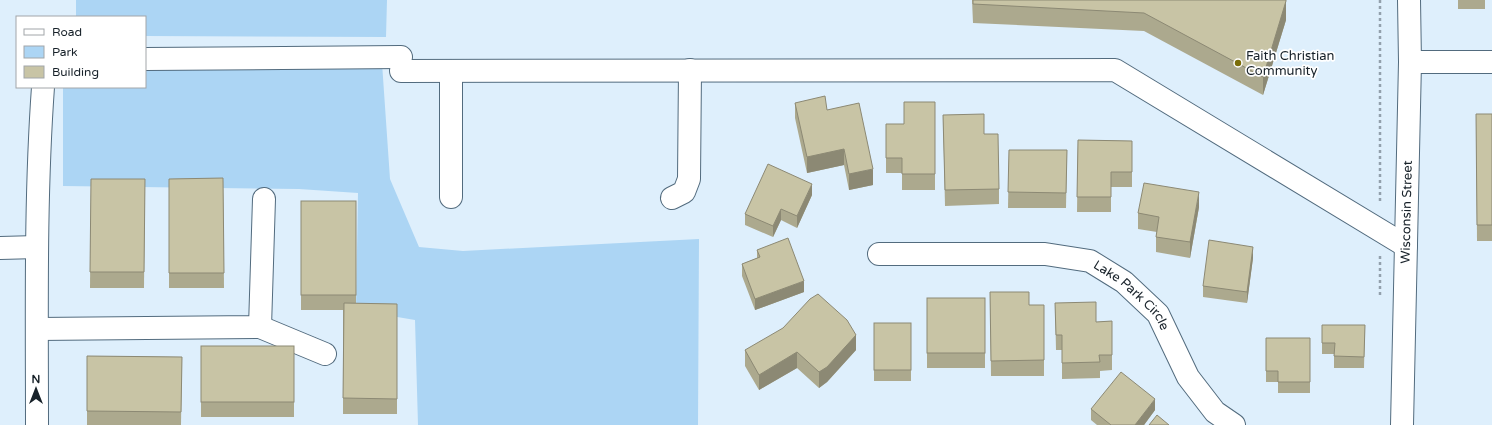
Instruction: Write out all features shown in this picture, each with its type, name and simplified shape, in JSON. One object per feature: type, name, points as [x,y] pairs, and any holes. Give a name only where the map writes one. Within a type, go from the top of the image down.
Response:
[{"type":"street","name":"Wisconsin Street","points":[[1402,425],[1410,62],[1409,0]]},
{"type":"street","points":[[146,59],[401,64],[450,71],[1115,70],[1406,246]]},
{"type":"street","points":[[1410,62],[1492,62]]},
{"type":"street","points":[[672,198],[684,192],[689,179],[690,70]]},
{"type":"street","points":[[450,71],[450,197]]},
{"type":"street","points":[[37,425],[37,247],[43,88]]},
{"type":"street","points":[[260,327],[264,199]]},
{"type":"street","points":[[0,248],[37,247]]},
{"type":"street","name":"Lake Park Circle","points":[[879,254],[1045,254],[1090,261],[1124,282],[1158,314],[1188,377],[1215,412],[1234,425]]},
{"type":"street","points":[[37,329],[260,327],[325,354]]},
{"type":"green space","points":[[76,0],[387,0],[386,37],[146,36],[146,16],[76,16]]},
{"type":"green space","points":[[146,60],[382,63],[390,179],[419,247],[463,251],[699,239],[698,425],[418,425],[415,320],[356,310],[358,193],[299,189],[63,186],[63,88],[146,88]]},
{"type":"building","points":[[973,0],[1286,1],[1263,77],[1144,13],[973,4]]},
{"type":"building","points":[[825,96],[827,110],[859,103],[873,169],[849,174],[844,149],[807,157],[795,103]]},
{"type":"building","points":[[904,102],[935,102],[935,174],[902,174],[902,158],[886,158],[886,124],[904,124]]},
{"type":"building","points":[[984,114],[984,134],[998,134],[999,189],[945,190],[943,115]]},
{"type":"building","points":[[1476,114],[1492,114],[1492,225],[1477,225]]},
{"type":"building","points":[[1078,140],[1132,141],[1132,172],[1111,172],[1111,197],[1077,197]]},
{"type":"building","points":[[1009,150],[1067,150],[1066,193],[1008,192]]},
{"type":"building","points":[[768,164],[812,184],[797,216],[781,209],[773,226],[745,214]]},
{"type":"building","points":[[223,178],[224,273],[169,273],[169,179]]},
{"type":"building","points":[[91,179],[145,179],[144,272],[90,272]]},
{"type":"building","points":[[1144,183],[1199,192],[1190,242],[1156,237],[1159,217],[1138,213]]},
{"type":"building","points":[[301,201],[356,201],[356,295],[301,295]]},
{"type":"building","points":[[788,238],[804,281],[755,299],[742,264],[760,257],[757,250]]},
{"type":"building","points":[[1209,240],[1253,247],[1247,292],[1203,286]]},
{"type":"building","points":[[990,292],[1029,292],[1029,305],[1044,305],[1044,360],[991,361]]},
{"type":"building","points":[[818,294],[847,320],[856,335],[827,367],[819,372],[797,352],[759,375],[745,350],[783,328],[810,299]]},
{"type":"building","points":[[927,298],[985,298],[985,353],[927,353]]},
{"type":"building","points":[[1096,302],[1096,322],[1112,321],[1112,355],[1099,355],[1100,362],[1062,363],[1062,335],[1056,335],[1055,303]]},
{"type":"building","points":[[344,303],[397,304],[397,399],[343,398]]},
{"type":"building","points":[[874,323],[911,323],[911,370],[874,370]]},
{"type":"building","points":[[1322,325],[1365,325],[1364,357],[1334,356],[1335,343],[1322,343]]},
{"type":"building","points":[[1266,338],[1310,338],[1310,382],[1278,382],[1278,371],[1266,371]]},
{"type":"building","points":[[201,346],[294,346],[294,402],[201,402]]},
{"type":"building","points":[[87,356],[182,357],[181,412],[87,411]]},
{"type":"building","points":[[1121,372],[1155,399],[1135,425],[1111,425],[1091,409]]},
{"type":"building","points":[[1157,415],[1169,425],[1149,425]]},
{"type":"place","name":"Faith Christian Community","points":[[1238,63]]}]
